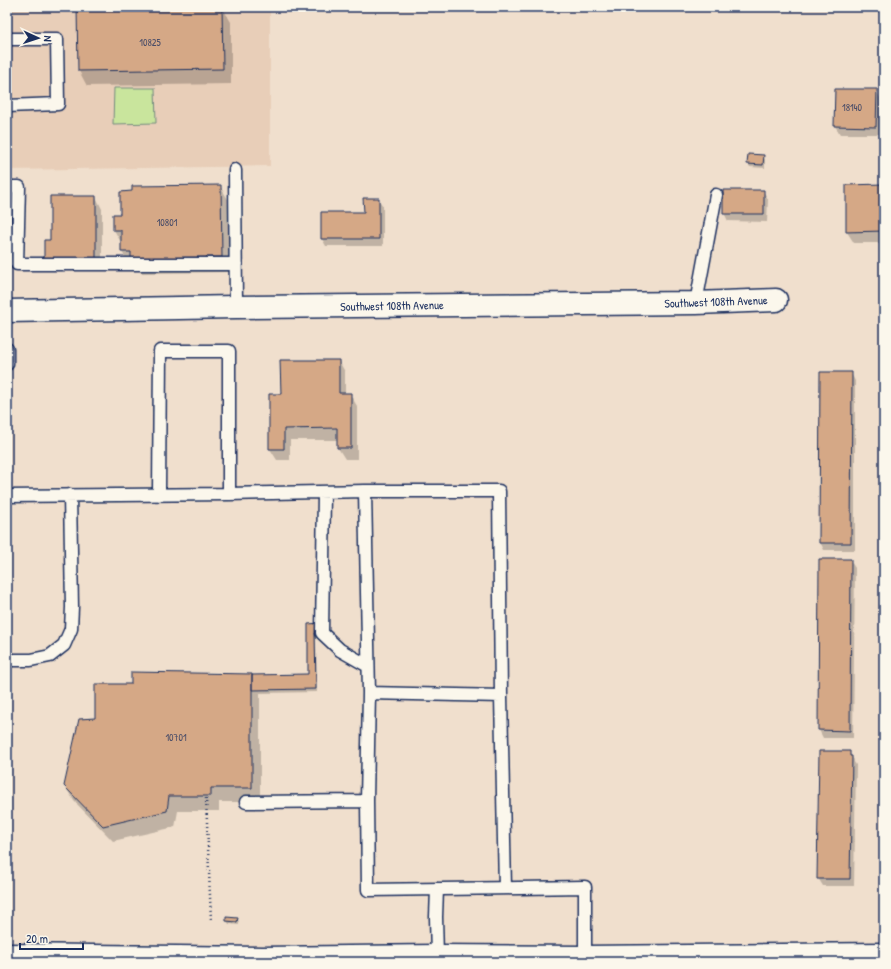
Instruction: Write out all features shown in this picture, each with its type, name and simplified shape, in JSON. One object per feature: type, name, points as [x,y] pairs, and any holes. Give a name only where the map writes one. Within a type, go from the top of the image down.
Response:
[{"type":"street","name":"Southwest 108th Avenue","points":[[7,311],[236,307],[696,303],[776,300]]},
{"type":"street","points":[[7,955],[133,959],[262,960],[437,956],[585,960],[884,954]]},
{"type":"lane","points":[[7,38],[57,39],[58,104],[7,106]]},
{"type":"lane","points":[[235,170],[236,307]]},
{"type":"lane","points":[[7,187],[19,187],[17,264],[236,264]]},
{"type":"lane","points":[[696,303],[716,195]]},
{"type":"lane","points":[[7,349],[7,364]]},
{"type":"lane","points":[[160,495],[160,351],[229,351],[229,494]]},
{"type":"lane","points":[[7,496],[499,491],[504,888]]},
{"type":"lane","points":[[324,492],[322,633],[340,650],[368,666]]},
{"type":"lane","points":[[365,492],[369,693],[367,801],[368,890],[585,887],[585,960]]},
{"type":"lane","points":[[7,660],[32,660],[50,656],[64,645],[71,629],[72,600],[70,495]]},
{"type":"lane","points":[[369,693],[501,696]]},
{"type":"lane","points":[[246,802],[367,801]]},
{"type":"lane","points":[[437,889],[437,956]]},
{"type":"path","points":[[206,798],[211,920]]},
{"type":"shaded area","points":[[7,7],[270,7],[270,166],[7,170]]},
{"type":"green space","points":[[114,88],[155,88],[156,123],[113,124]]},
{"type":"building","points":[[77,7],[222,7],[223,69],[78,71]]},
{"type":"building","points":[[835,89],[877,89],[876,127],[834,126]]},
{"type":"building","points":[[748,154],[764,155],[763,165],[747,164]]},
{"type":"building","points":[[884,184],[884,231],[846,232],[846,185]]},
{"type":"building","points":[[221,185],[222,257],[131,258],[131,252],[121,252],[121,230],[113,230],[113,214],[120,214],[120,192],[132,191],[132,186]]},
{"type":"building","points":[[723,190],[764,190],[764,214],[723,214]]},
{"type":"building","points":[[50,196],[96,196],[96,259],[44,259],[44,240],[50,240]]},
{"type":"building","points":[[363,198],[379,198],[379,239],[321,239],[321,212],[364,212]]},
{"type":"building","points":[[280,360],[339,360],[339,393],[351,393],[351,448],[337,448],[337,428],[284,429],[284,449],[269,449],[269,394],[281,394]]},
{"type":"building","points":[[820,372],[852,372],[851,543],[819,543]]},
{"type":"building","points":[[819,559],[851,559],[850,731],[818,730]]},
{"type":"building","points":[[321,623],[321,633],[315,633],[316,689],[252,690],[252,675],[308,674],[308,624]]},
{"type":"building","points":[[131,672],[252,674],[252,788],[211,788],[211,796],[169,796],[167,811],[103,826],[64,786],[79,719],[95,718],[95,684],[131,684]]},
{"type":"building","points":[[819,751],[850,751],[850,756],[852,756],[850,879],[817,879]]},
{"type":"building","points":[[226,917],[238,918],[237,922],[226,921]]}]
